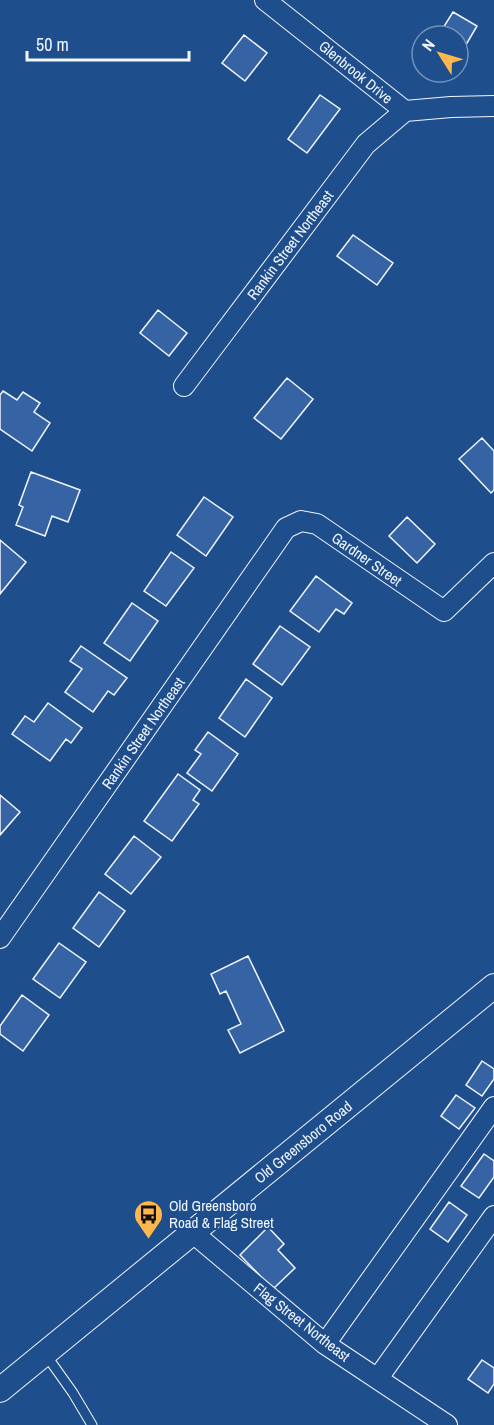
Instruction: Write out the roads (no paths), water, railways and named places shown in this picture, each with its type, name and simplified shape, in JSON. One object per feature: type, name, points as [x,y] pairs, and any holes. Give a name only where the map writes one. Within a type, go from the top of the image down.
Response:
[{"type":"street","name":"Glenbrook Drive","points":[[265,0],[405,111],[494,106]]},
{"type":"street","name":"Rankin Street Northeast","points":[[184,386],[366,144],[405,111]]},
{"type":"street","name":"Gardner Street","points":[[286,528],[301,521],[317,524],[444,611],[494,563]]},
{"type":"street","name":"Rankin Street Northeast","points":[[0,938],[6,914],[286,528]]},
{"type":"street","name":"Old Greensboro Road","points":[[0,1390],[494,986]]},
{"type":"street","points":[[325,1344],[494,1107]]},
{"type":"street","points":[[378,1378],[494,1216]]},
{"type":"street","name":"Flag Street Northeast","points":[[192,1232],[325,1344],[447,1425]]},
{"type":"lane","points":[[45,1353],[92,1425]]},
{"type":"place","name":"Old Greensboro Road & Flag Street","points":[[148,1240]]}]
